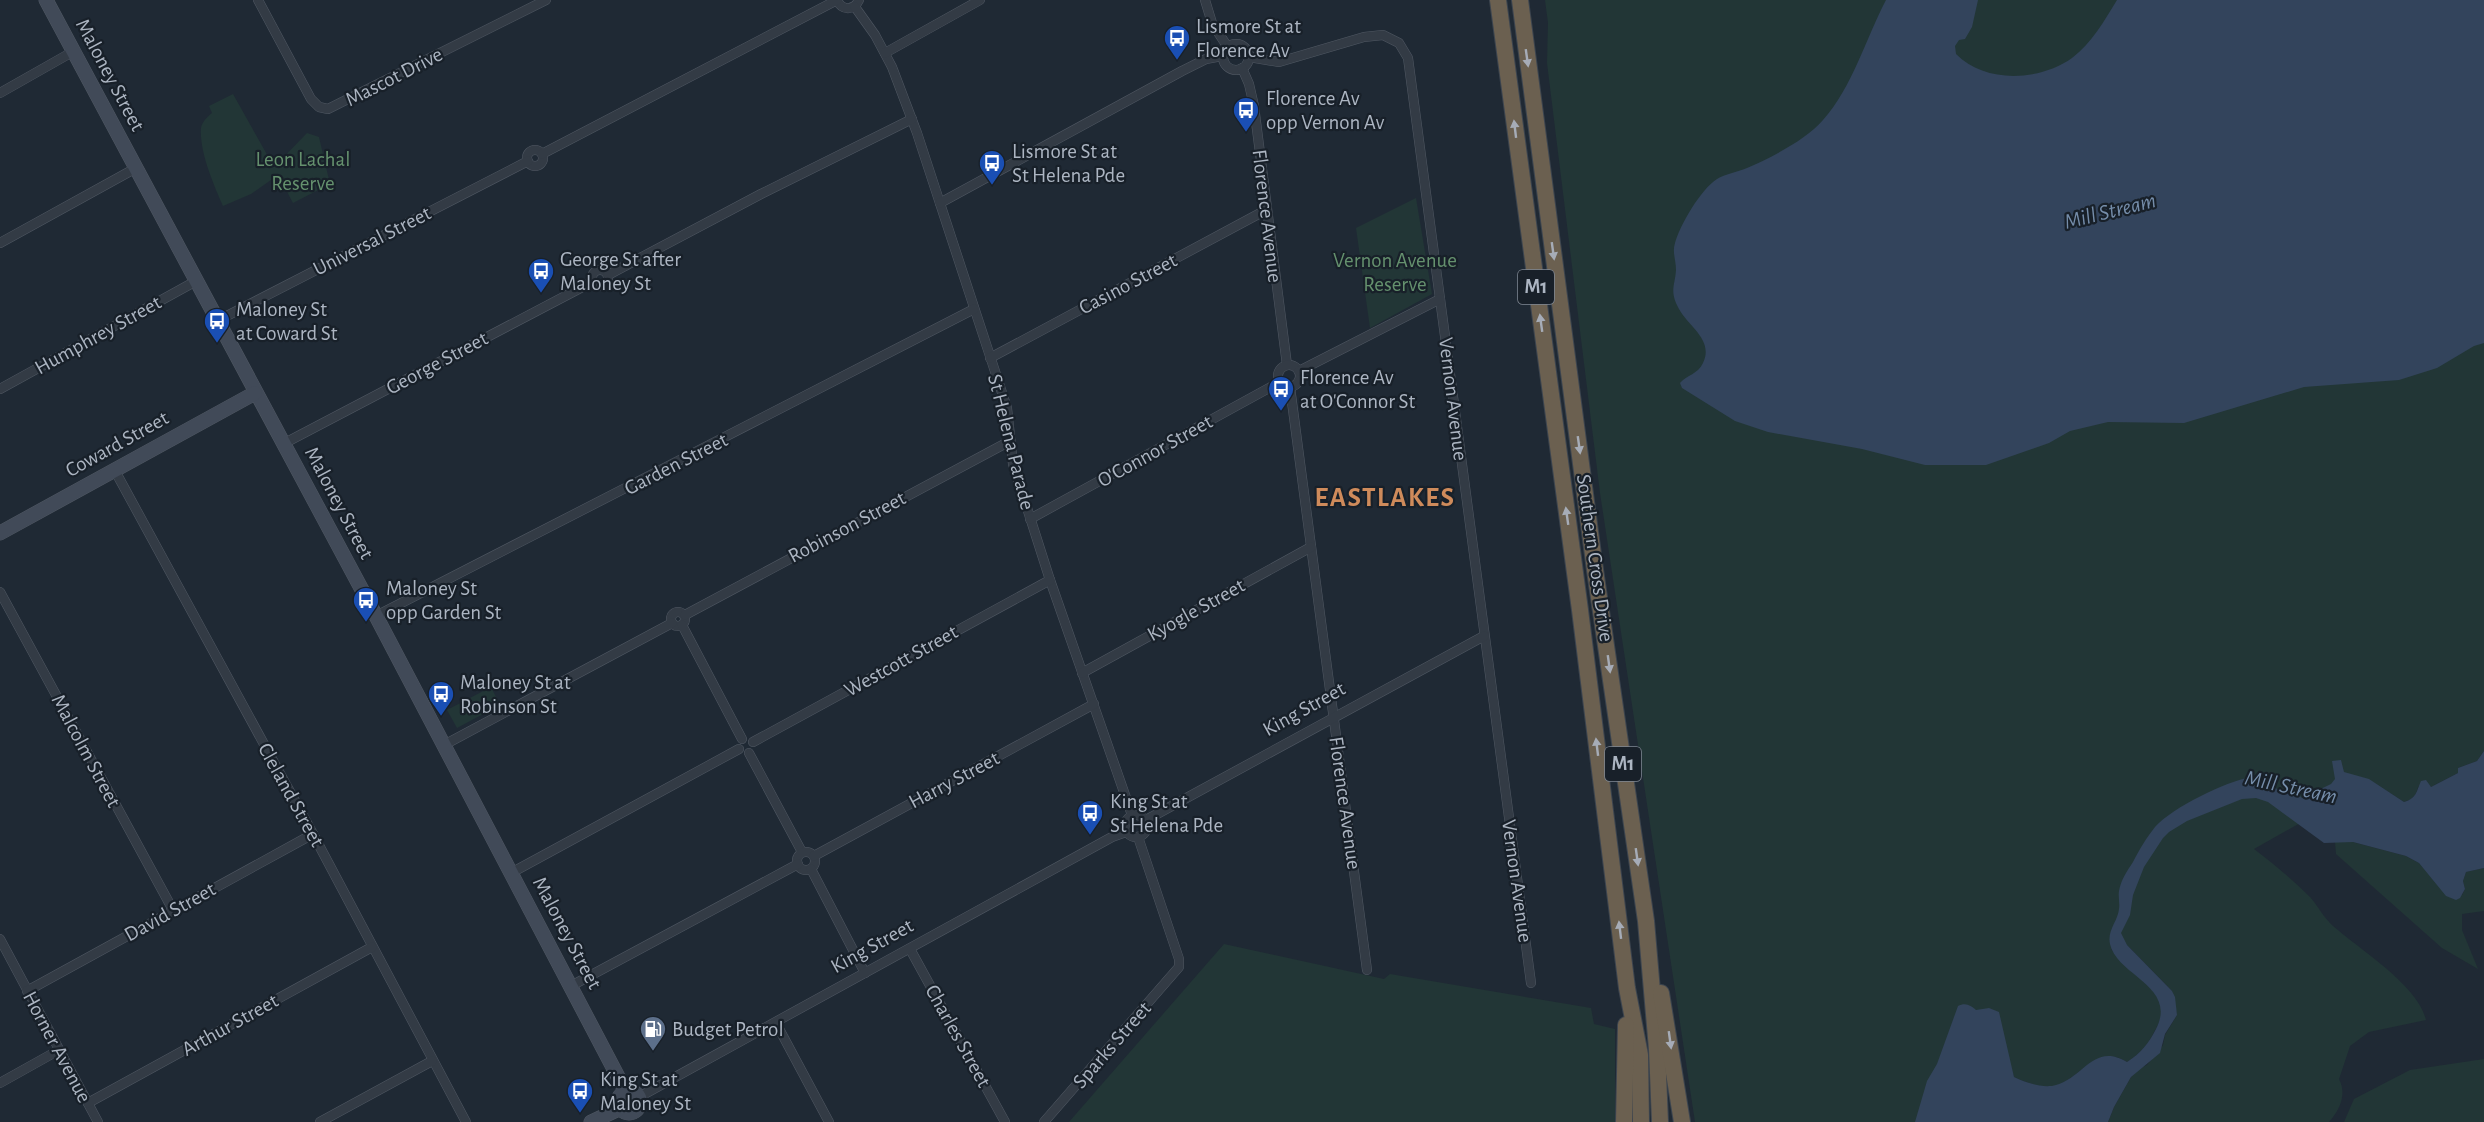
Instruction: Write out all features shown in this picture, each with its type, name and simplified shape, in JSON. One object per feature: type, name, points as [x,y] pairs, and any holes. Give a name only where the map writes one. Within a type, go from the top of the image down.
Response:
[{"type":"highway","name":"Southern Cross Drive","points":[[1498,0],[1580,610],[1627,988],[1640,1055],[1641,1122]]},
{"type":"highway","name":"Southern Cross Drive","points":[[1520,0],[1595,570],[1646,921],[1657,1050],[1660,1122]]},
{"type":"highway","points":[[1646,921],[1669,1030],[1682,1122]]},
{"type":"highway","points":[[1624,1122],[1627,988]]},
{"type":"main road","name":"Maloney Street","points":[[46,0],[376,616],[626,1092]]},
{"type":"main road","name":"Coward Street","points":[[0,533],[255,393]]},
{"type":"main road","points":[[626,1092],[633,1092],[639,1097],[640,1106],[635,1112],[626,1113],[619,1109],[619,1098],[626,1092]]},
{"type":"main road","points":[[591,1122],[619,1109]]},
{"type":"street","name":"Mascot Drive","points":[[260,1],[311,99],[319,108],[328,109],[546,0]]},
{"type":"street","points":[[837,0],[844,8],[857,3]]},
{"type":"street","name":"Universal Street","points":[[217,321],[528,161],[533,166],[538,166],[543,160],[542,154],[837,0]]},
{"type":"street","points":[[885,53],[980,0]]},
{"type":"street","points":[[1204,0],[1212,23],[1227,46]]},
{"type":"street","name":"St Helena Parade","points":[[857,3],[885,53],[912,119],[1007,408],[1013,464],[1030,519],[1132,815]]},
{"type":"street","name":"Vernon Avenue","points":[[1249,57],[1279,62],[1373,35],[1383,35],[1399,43],[1408,58],[1531,983]]},
{"type":"street","points":[[1235,43],[1244,46],[1249,57],[1242,69],[1229,68],[1222,56],[1227,46],[1235,43]]},
{"type":"street","points":[[0,93],[74,51]]},
{"type":"street","points":[[940,203],[1182,71],[1206,59],[1222,56]]},
{"type":"street","name":"Florence Avenue","points":[[1242,69],[1249,84],[1254,106],[1287,365]]},
{"type":"street","name":"George Street","points":[[283,444],[592,282],[597,286],[604,285],[608,275],[761,194],[912,119]]},
{"type":"street","points":[[0,243],[136,168]]},
{"type":"street","name":"Casino Street","points":[[990,358],[1266,210]]},
{"type":"street","name":"Humphrey Street","points":[[0,389],[196,281]]},
{"type":"street","points":[[1299,371],[1440,299]]},
{"type":"street","name":"Garden Street","points":[[376,616],[974,309]]},
{"type":"street","points":[[1287,365],[1294,366],[1299,371],[1299,381],[1290,387],[1280,382],[1279,371],[1287,365]]},
{"type":"street","name":"O'Connor Street","points":[[1030,519],[1280,382]]},
{"type":"street","name":"Florence Avenue","points":[[1290,387],[1367,970]]},
{"type":"street","name":"Robinson Street","points":[[677,624],[671,619],[674,613],[681,612],[685,615],[1010,441]]},
{"type":"street","name":"Cleland Street","points":[[114,469],[313,834],[466,1122]]},
{"type":"street","name":"Kyogle Street","points":[[1082,673],[1311,548]]},
{"type":"street","name":"Westcott Street","points":[[753,742],[1050,580]]},
{"type":"street","name":"Malcolm Street","points":[[0,592],[172,910]]},
{"type":"street","points":[[444,745],[677,624],[740,744],[742,753],[749,753],[753,749],[753,742],[747,738],[740,744],[511,873]]},
{"type":"street","name":"King Street","points":[[1146,820],[1484,636]]},
{"type":"street","name":"Harry Street","points":[[814,856],[1094,704]]},
{"type":"street","points":[[749,753],[802,852]]},
{"type":"street","points":[[1132,815],[1138,815],[1146,820],[1146,831],[1138,837],[1126,832],[1125,822],[1132,815]]},
{"type":"street","name":"King Street","points":[[639,1097],[910,950],[1102,842],[1126,832]]},
{"type":"street","name":"David Street","points":[[27,991],[313,834]]},
{"type":"street","name":"Sparks Street","points":[[1044,1122],[1179,967],[1179,959],[1138,837]]},
{"type":"street","points":[[802,852],[810,852],[814,856],[815,862],[811,869]]},
{"type":"street","points":[[802,852],[797,859],[798,864],[802,869],[811,869]]},
{"type":"street","points":[[572,986],[798,864]]},
{"type":"street","points":[[811,869],[865,974]]},
{"type":"street","name":"Horner Avenue","points":[[0,939],[98,1122]]},
{"type":"street","name":"Arthur Street","points":[[88,1104],[372,947]]},
{"type":"street","name":"Charles Street","points":[[910,950],[1005,1122]]},
{"type":"street","points":[[776,1023],[829,1122]]},
{"type":"street","points":[[0,1083],[59,1050]]},
{"type":"street","points":[[320,1122],[432,1061]]},
{"type":"green space","points":[[1545,0],[2227,0],[2484,313],[2484,751],[2477,761],[2458,768],[2458,773],[2431,787],[2428,784],[2418,787],[2414,797],[2407,801],[2404,802],[2373,782],[2254,849],[2304,891],[2333,926],[2400,981],[2421,1007],[2426,1020],[2369,1032],[2350,1046],[2339,1079],[2342,1090],[2341,1102],[2329,1122],[2108,1122],[2131,1077],[2138,1069],[2147,1065],[2163,1045],[2165,1035],[2177,1015],[2172,991],[2127,945],[2111,949],[2153,991],[2161,1005],[2162,1012],[2149,1041],[2127,1062],[2116,1057],[2098,1059],[2064,1082],[2050,1087],[2014,1077],[2010,1063],[1965,1122],[1695,1122],[1600,493],[1547,63],[1548,23]]},
{"type":"green space","name":"Leon Lachal Reserve","points":[[233,94],[274,167],[307,133],[319,137],[330,184],[293,203],[278,175],[251,194],[223,206],[205,158],[201,128],[212,113],[209,106]]},
{"type":"green space","name":"Vernon Avenue Reserve","points":[[1416,198],[1432,294],[1370,328],[1356,228]]},
{"type":"green space","points":[[491,687],[500,705],[457,728],[447,710]]},
{"type":"green space","points":[[2335,842],[2353,842],[2406,856],[2419,863],[2438,885],[2462,895],[2465,889],[2463,881],[2466,872],[2484,868],[2484,911],[2462,914],[2462,930],[2478,969],[2442,948],[2336,854]]},
{"type":"green space","points":[[1224,944],[1384,979],[1390,974],[1591,1008],[1594,1024],[1615,1029],[1615,1122],[1069,1122]]},
{"type":"green space","points":[[2484,1059],[2484,1122],[2344,1122],[2354,1099],[2410,1070]]},
{"type":"water","name":"Mill Stream","points":[[1886,0],[1978,0],[1972,27],[1965,39],[1959,40],[1955,46],[1956,54],[1968,64],[1982,71],[2013,76],[2044,71],[2072,58],[2092,39],[2117,0],[2484,0],[2484,343],[2474,346],[2437,368],[2399,380],[2304,387],[2184,423],[2108,422],[2070,431],[2049,443],[1986,465],[1925,465],[1862,449],[1768,432],[1735,421],[1682,388],[1680,383],[1698,370],[1706,355],[1703,341],[1683,316],[1674,298],[1675,243],[1686,217],[1711,184],[1720,177],[1747,168],[1787,148],[1807,135],[1823,120],[1850,78]]},
{"type":"water","points":[[2484,751],[2484,868],[2466,872],[2463,881],[2465,889],[2460,898],[2456,900],[2446,896],[2419,863],[2406,856],[2353,842],[2324,843],[2268,802],[2256,798],[2242,799],[2187,821],[2163,838],[2144,867],[2133,895],[2130,915],[2121,933],[2127,945],[2172,991],[2177,1015],[2165,1034],[2160,1053],[2131,1077],[2108,1122],[1915,1122],[1927,1081],[1937,1064],[1958,1006],[1963,1004],[1976,1010],[1989,1008],[1999,1012],[2014,1077],[2034,1084],[2051,1086],[2066,1081],[2097,1058],[2116,1057],[2127,1062],[2144,1048],[2156,1029],[2161,1014],[2159,1002],[2144,982],[2123,965],[2115,955],[2109,939],[2118,913],[2119,891],[2124,876],[2155,827],[2174,811],[2214,790],[2251,777],[2284,792],[2296,792],[2302,798],[2331,784],[2335,779],[2332,761],[2341,760],[2344,772],[2369,779],[2404,802],[2414,796],[2421,781],[2426,780],[2431,787],[2458,773],[2458,768],[2477,761]]},
{"type":"place","name":"Lismore St at Florence Av","points":[[1177,61]]},
{"type":"place","name":"Florence Av opp Vernon Av","points":[[1246,133]]},
{"type":"place","name":"Lismore St at St Helena Pde","points":[[992,186]]},
{"type":"place","name":"George St after Maloney St","points":[[541,294]]},
{"type":"place","name":"Maloney St at Coward St","points":[[217,344]]},
{"type":"place","name":"Florence Av at O'Connor St","points":[[1281,412]]},
{"type":"place","name":"Maloney St opp Garden St","points":[[366,623]]},
{"type":"place","name":"Maloney St at Robinson St","points":[[441,717]]},
{"type":"place","name":"King St at St Helena Pde","points":[[1090,836]]},
{"type":"place","name":"Budget Petrol","points":[[653,1052]]},
{"type":"place","name":"King St at Maloney St","points":[[580,1114]]},
{"type":"district","name":"EASTLAKES","points":[[1385,497]]}]
